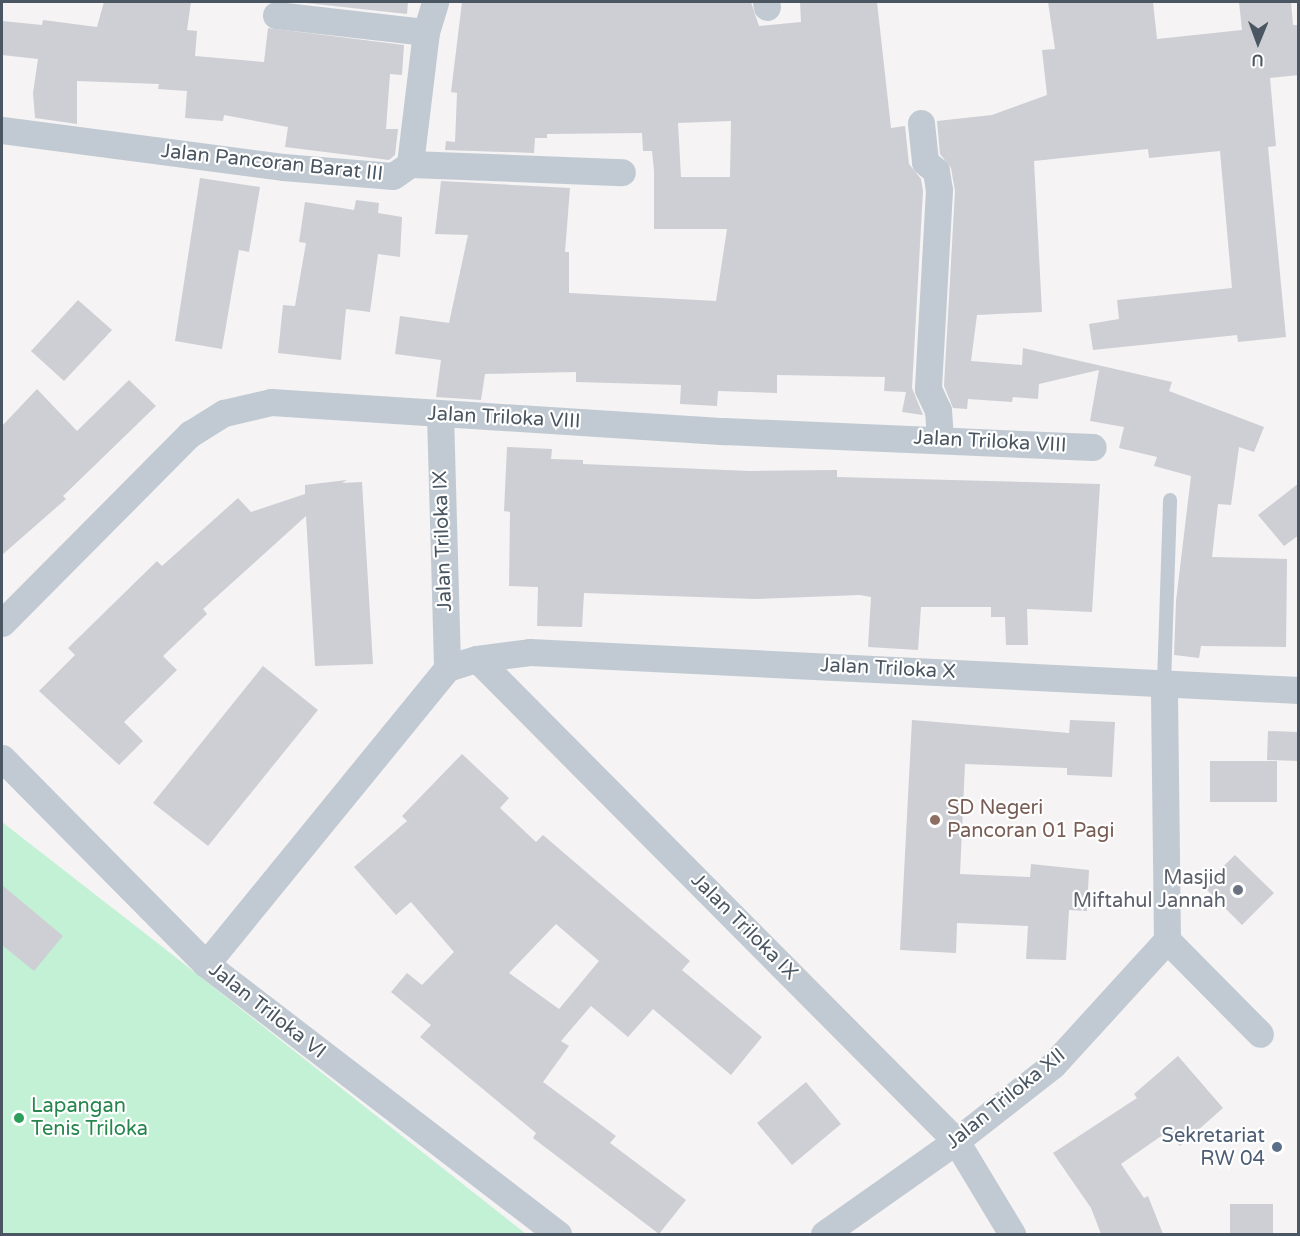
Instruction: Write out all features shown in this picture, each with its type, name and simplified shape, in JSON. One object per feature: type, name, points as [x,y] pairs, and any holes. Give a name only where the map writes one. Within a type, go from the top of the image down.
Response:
[{"type":"street","name":"Jalan Pancoran Barat III","points":[[2,130],[283,167],[393,176],[410,164],[426,32],[435,2]]},
{"type":"street","points":[[276,15],[426,32]]},
{"type":"street","points":[[921,123],[925,162],[936,171],[939,190],[928,389],[938,410],[939,440]]},
{"type":"street","points":[[410,164],[622,172]]},
{"type":"street","name":"Jalan Triloka VIII","points":[[2,623],[190,434],[224,413],[271,402],[440,414],[1093,447]]},
{"type":"street","name":"Jalan Triloka IX","points":[[440,414],[447,668]]},
{"type":"street","name":"Jalan Triloka X","points":[[477,659],[530,652],[1299,690]]},
{"type":"street","points":[[206,964],[447,668],[477,659]]},
{"type":"street","name":"Jalan Triloka IX","points":[[477,659],[956,1141],[1012,1234]]},
{"type":"street","points":[[1164,682],[1167,940],[1260,1034]]},
{"type":"street","name":"Jalan Triloka VI","points":[[6,771],[206,964],[558,1234]]},
{"type":"street","name":"Jalan Triloka XII","points":[[824,1234],[956,1141],[1053,1065],[1167,940]]},
{"type":"lane","points":[[1164,682],[1170,500]]},
{"type":"green space","points":[[2,822],[160,945],[526,1234],[2,1234]]},
{"type":"building","points":[[104,2],[191,2],[187,30],[197,31],[195,56],[264,62],[268,28],[404,45],[402,75],[390,74],[386,129],[398,129],[395,155],[389,160],[285,147],[288,127],[224,115],[223,121],[185,118],[187,91],[158,89],[159,84],[77,81],[77,124],[35,118],[33,93],[38,59],[2,55],[2,21],[42,25],[43,20],[97,27]]},
{"type":"building","points":[[297,2],[408,2],[407,14]]},
{"type":"building","points":[[462,2],[751,2],[759,26],[801,22],[800,2],[877,2],[891,128],[905,126],[909,164],[921,179],[923,191],[912,388],[923,415],[902,412],[906,392],[884,391],[885,377],[777,375],[777,393],[718,391],[717,406],[680,404],[681,385],[576,382],[576,372],[485,374],[481,400],[436,397],[441,360],[395,354],[400,316],[449,323],[468,235],[435,234],[441,181],[570,188],[565,252],[569,252],[569,293],[716,301],[727,229],[654,229],[652,151],[643,151],[642,133],[547,134],[547,138],[535,138],[534,153],[445,150],[446,141],[455,142],[457,93],[451,92]],"holes":[[[731,121],[730,177],[681,177],[678,123]]]},
{"type":"building","points":[[1048,2],[1153,2],[1157,39],[1242,30],[1239,2],[1291,2],[1293,25],[1299,25],[1299,75],[1270,78],[1276,146],[1268,147],[1286,337],[1238,342],[1237,335],[1093,350],[1089,324],[1119,319],[1117,300],[1232,288],[1220,151],[1149,158],[1148,149],[1034,161],[1042,312],[977,315],[971,361],[1022,365],[1023,348],[1172,382],[1169,391],[1264,427],[1254,452],[1239,447],[1231,505],[1218,504],[1212,557],[1287,559],[1286,647],[1201,646],[1199,658],[1174,655],[1176,601],[1191,476],[1154,466],[1157,457],[1119,448],[1124,427],[1090,421],[1099,370],[1039,384],[1038,399],[1013,397],[1012,402],[968,399],[967,409],[953,408],[944,386],[955,191],[951,168],[940,154],[937,121],[992,115],[1047,95],[1042,50],[1055,49]]},
{"type":"building","points":[[200,178],[260,187],[249,252],[239,250],[222,349],[175,341]]},
{"type":"building","points":[[356,200],[379,203],[378,213],[402,217],[400,257],[378,254],[370,312],[346,309],[341,360],[278,353],[283,305],[295,306],[306,243],[299,242],[305,202],[354,210]]},
{"type":"building","points":[[78,300],[112,330],[64,381],[31,351]]},
{"type":"building","points":[[129,380],[156,406],[63,496],[66,499],[2,555],[2,426],[37,389],[77,431]]},
{"type":"building","points":[[507,447],[552,449],[551,459],[583,460],[583,464],[750,471],[837,470],[837,477],[1100,484],[1092,612],[1027,609],[1028,645],[1006,645],[1005,617],[991,617],[991,607],[921,607],[918,650],[868,647],[871,597],[860,595],[755,599],[584,593],[582,627],[537,626],[538,587],[509,586],[510,512],[504,511]]},
{"type":"building","points":[[347,480],[342,483],[362,482],[373,664],[315,666],[306,516],[203,609],[207,614],[163,656],[177,670],[124,722],[143,741],[119,765],[39,691],[75,655],[68,648],[157,561],[162,566],[238,498],[251,512],[305,494],[305,485]]},
{"type":"building","points":[[1299,483],[1299,535],[1284,546],[1258,515]]},
{"type":"building","points":[[263,666],[318,710],[208,846],[153,803]]},
{"type":"building","name":"SD Negeri Pancoran 01 Pagi","points":[[912,720],[1069,733],[1070,720],[1115,722],[1112,777],[1067,775],[1067,768],[965,764],[960,874],[1030,877],[1031,864],[1089,870],[1087,911],[1069,910],[1066,960],[1026,959],[1028,926],[957,923],[956,953],[900,950]]},
{"type":"building","points":[[1268,731],[1299,732],[1299,761],[1267,760]]},
{"type":"building","points":[[462,754],[509,798],[500,808],[536,842],[543,835],[690,961],[682,970],[762,1037],[731,1075],[653,1009],[628,1037],[591,1006],[561,1041],[569,1046],[543,1082],[616,1136],[610,1143],[686,1200],[659,1234],[533,1138],[536,1133],[420,1037],[431,1025],[391,992],[407,973],[422,985],[454,952],[411,902],[396,915],[354,867],[407,821],[402,816]],"holes":[[[556,924],[599,961],[559,1009],[509,973]]]},
{"type":"building","points":[[1210,761],[1277,761],[1277,802],[1210,802]]},
{"type":"building","name":"Masjid Miftahul Jannah","points":[[1235,855],[1274,893],[1242,925],[1203,886]]},
{"type":"building","points":[[2,885],[63,936],[34,971],[2,945]]},
{"type":"building","points":[[1178,1056],[1223,1108],[1180,1146],[1167,1132],[1121,1164],[1144,1198],[1148,1196],[1163,1234],[1101,1234],[1091,1208],[1053,1153],[1137,1098],[1134,1094]]},
{"type":"building","points":[[806,1082],[841,1124],[792,1165],[757,1123]]},
{"type":"building","points":[[1230,1204],[1273,1204],[1273,1234],[1230,1234]]},
{"type":"place","name":"SD Negeri Pancoran 01 Pagi","points":[[935,820]]},
{"type":"place","name":"Masjid Miftahul Jannah","points":[[1238,890]]},
{"type":"place","name":"Lapangan Tenis Triloka","points":[[19,1118]]},
{"type":"place","name":"Sekretariat RW 04","points":[[1277,1147]]}]
